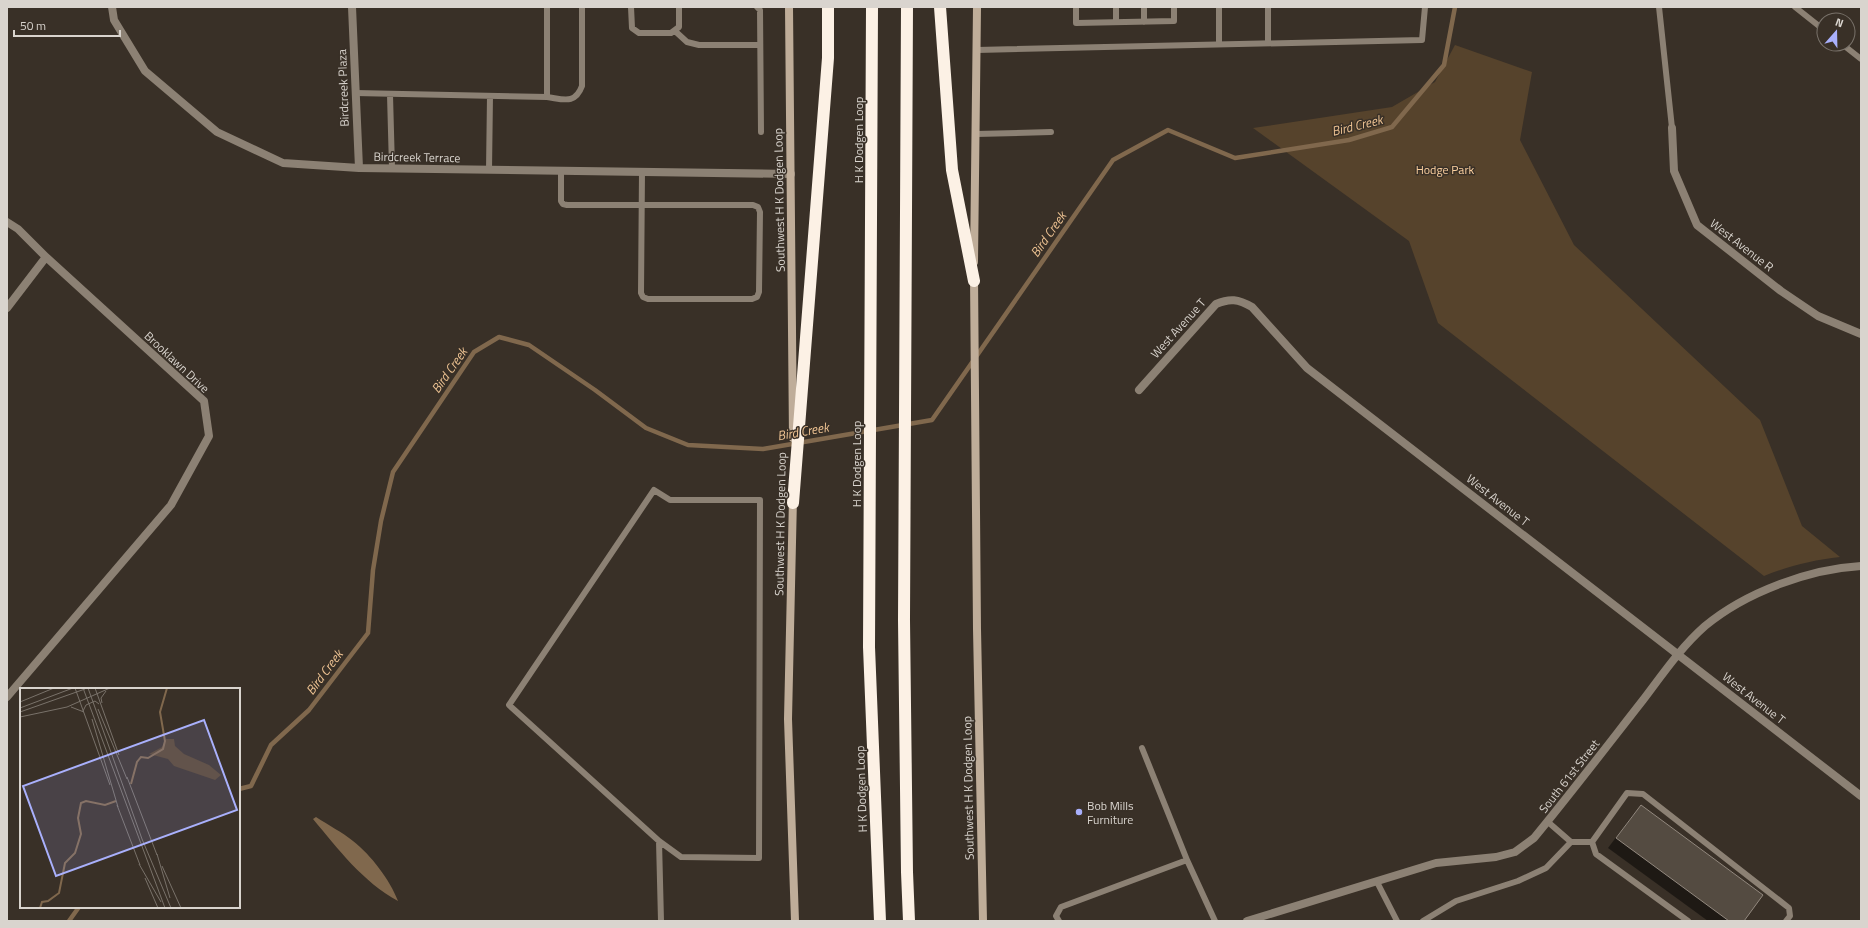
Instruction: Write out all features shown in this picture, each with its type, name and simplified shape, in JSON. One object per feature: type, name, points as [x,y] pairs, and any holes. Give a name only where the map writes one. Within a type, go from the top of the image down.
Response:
[{"type":"highway","points":[[793,503],[828,58],[828,7]]},
{"type":"highway","name":"H K Dodgen Loop","points":[[872,7],[869,647],[880,921]]},
{"type":"highway","points":[[907,7],[904,545],[906,864],[909,921]]},
{"type":"highway","points":[[940,7],[952,170],[974,281]]},
{"type":"main road","name":"Southwest H K Dodgen Loop","points":[[788,7],[791,174],[793,503],[788,719],[794,921]]},
{"type":"main road","name":"Southwest H K Dodgen Loop","points":[[977,7],[974,281],[983,921]]},
{"type":"street","name":"Birdcreek Terrace","points":[[112,7],[114,20],[145,71],[217,132],[283,163],[359,168],[791,174]]},
{"type":"street","name":"Birdcreek Plaza","points":[[352,7],[359,168]]},
{"type":"street","name":"West Avenue R","points":[[1672,128],[1674,171],[1697,225],[1781,291],[1818,316],[1861,334]]},
{"type":"street","name":"Brooklawn Drive","points":[[7,222],[18,229],[46,258],[204,401],[209,436],[171,506],[7,697]]},
{"type":"street","points":[[7,308],[46,258]]},
{"type":"street","name":"West Avenue T","points":[[1139,390],[1216,304],[1233,299],[1242,301],[1252,307],[1261,316],[1307,368],[1861,796]]},
{"type":"street","name":"South 61st Street","points":[[1247,921],[1270,918],[1436,863],[1496,857],[1515,852],[1534,838],[1548,822],[1678,655],[1705,627],[1742,601],[1771,588],[1843,567],[1861,566]]},
{"type":"lane","points":[[547,7],[547,97]]},
{"type":"lane","points":[[356,93],[390,95],[547,97],[569,100],[575,98],[580,92],[582,86],[582,7]]},
{"type":"lane","points":[[631,7],[632,28],[639,33],[671,34],[679,27],[679,7]]},
{"type":"lane","points":[[756,7],[760,10],[761,132]]},
{"type":"lane","points":[[1076,7],[1076,23],[1174,21],[1174,7]]},
{"type":"lane","points":[[1116,7],[1116,22]]},
{"type":"lane","points":[[1144,7],[1144,22]]},
{"type":"lane","points":[[1219,7],[1219,44]]},
{"type":"lane","points":[[1268,7],[1268,43]]},
{"type":"lane","points":[[977,50],[1422,40],[1425,7]]},
{"type":"lane","name":"West Avenue R","points":[[1659,7],[1672,128]]},
{"type":"lane","points":[[1795,7],[1816,24]]},
{"type":"lane","points":[[675,31],[687,42],[699,45],[760,45]]},
{"type":"lane","points":[[1852,52],[1861,59]]},
{"type":"lane","points":[[390,95],[392,168]]},
{"type":"lane","points":[[489,170],[490,96]]},
{"type":"lane","points":[[976,134],[1051,132]]},
{"type":"lane","points":[[561,171],[561,201],[563,204],[567,205],[642,205],[753,205],[758,207],[760,212],[759,292],[757,297],[752,299],[648,299],[643,297],[640,293],[642,205],[642,172]]},
{"type":"lane","points":[[659,840],[681,857],[759,858],[760,500],[670,500],[654,490],[509,705],[659,840],[660,921]]},
{"type":"lane","points":[[1142,748],[1187,860],[1215,921]]},
{"type":"lane","points":[[1592,842],[1627,793],[1643,794],[1789,908],[1790,916],[1786,921]]},
{"type":"lane","points":[[1548,822],[1571,842],[1592,842]]},
{"type":"lane","points":[[1424,921],[1456,901],[1518,881],[1546,868],[1571,842]]},
{"type":"lane","points":[[1592,842],[1596,854],[1688,921]]},
{"type":"lane","points":[[1059,921],[1056,916],[1061,907],[1187,860]]},
{"type":"lane","points":[[1377,882],[1397,921]]},
{"type":"green space","name":"Hodge Park","points":[[1455,45],[1532,72],[1520,140],[1574,245],[1760,420],[1802,526],[1840,557],[1801,564],[1764,576],[1438,323],[1409,241],[1253,128],[1392,107],[1435,82]]},
{"type":"shaded area","points":[[316,817],[349,838],[366,853],[385,876],[398,901],[362,875],[313,819]]},
{"type":"building","points":[[1641,805],[1763,895],[1744,921],[1729,921],[1616,838]]},
{"type":"waterway","name":"Bird Creek","points":[[240,789],[251,786],[271,745],[309,710],[368,633],[373,570],[381,521],[393,472],[474,352],[499,337],[529,345],[595,390],[646,428],[688,445],[763,449],[932,420],[1113,160],[1168,130],[1235,158],[1349,140],[1392,127],[1444,65],[1455,7]]},
{"type":"waterway","name":"Bird Creek","points":[[69,921],[78,908]]},
{"type":"place","name":"Bob Mills Furniture","points":[[1079,812]]}]
